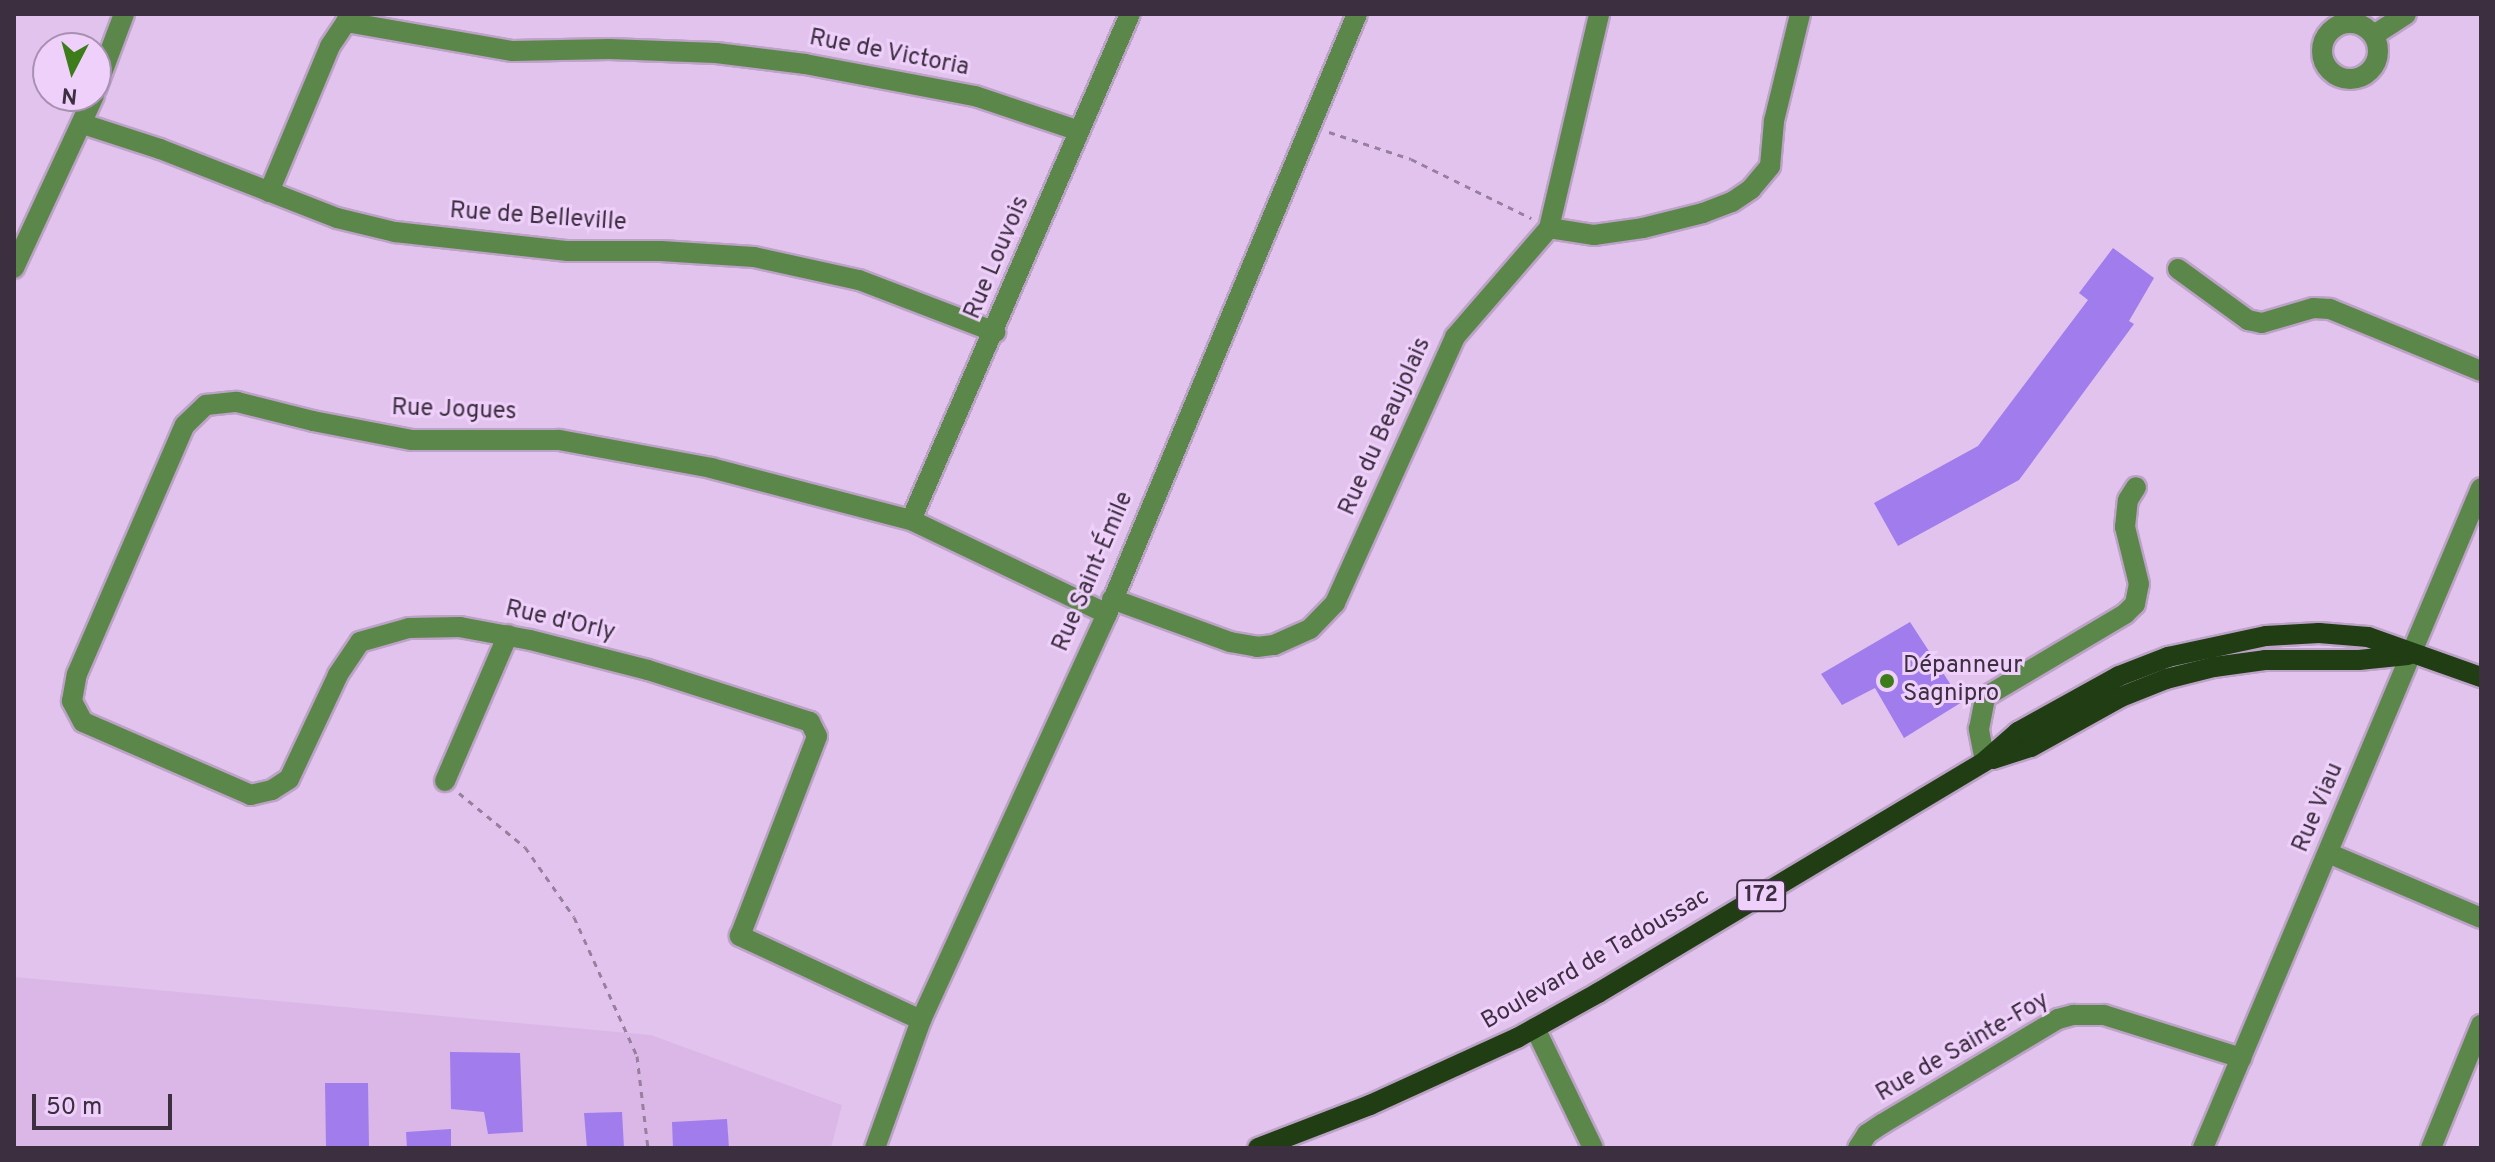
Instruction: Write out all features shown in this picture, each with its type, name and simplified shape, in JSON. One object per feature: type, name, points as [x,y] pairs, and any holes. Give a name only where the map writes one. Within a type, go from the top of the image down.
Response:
[{"type":"main road","name":"Boulevard de Tadoussac","points":[[1258,1148],[1383,1100],[1535,1028],[1985,761],[2031,747],[2121,697],[2166,679],[2214,667],[2265,660],[2359,660],[2412,654],[2481,677]]},
{"type":"street","points":[[112,46],[124,14]]},
{"type":"street","name":"Rue Louvois","points":[[911,520],[995,332],[1130,14]]},
{"type":"street","name":"Rue du Beaujolais","points":[[1110,606],[1230,642],[1257,647],[1274,645],[1310,629],[1335,603],[1455,337],[1549,228],[1599,14]]},
{"type":"street","points":[[1549,228],[1594,235],[1643,228],[1703,213],[1732,202],[1751,189],[1770,166],[1774,121],[1800,14]]},
{"type":"street","points":[[2374,35],[2406,14]]},
{"type":"street","name":"Rue Saint-Émile","points":[[875,1148],[921,1020],[1110,606],[1310,126],[1350,16]]},
{"type":"street","name":"Rue de Victoria","points":[[269,192],[330,46],[346,22],[513,51],[609,49],[716,53],[805,64],[975,96],[1079,131]]},
{"type":"street","points":[[14,268],[88,112]]},
{"type":"street","name":"Rue de Belleville","points":[[83,124],[160,149],[337,218],[395,232],[568,251],[661,251],[754,257],[859,280],[995,332]]},
{"type":"street","points":[[2178,269],[2248,320],[2262,323],[2313,308],[2330,309],[2481,371]]},
{"type":"street","name":"Rue Jogues","points":[[158,753],[83,722],[72,701],[77,674],[185,425],[206,405],[237,402],[313,421],[412,440],[559,440],[711,468],[911,520],[1110,606]]},
{"type":"street","points":[[1985,761],[1979,729],[1985,697],[2125,614],[2135,604],[2139,584],[2125,527],[2128,500],[2136,487]]},
{"type":"street","name":"Rue Viau","points":[[2203,1148],[2481,488]]},
{"type":"street","name":"Rue d'Orly","points":[[158,753],[251,795],[272,790],[289,779],[338,675],[360,642],[409,628],[460,627],[508,635],[648,670],[810,722],[817,736],[740,936],[921,1020]]},
{"type":"street","points":[[445,781],[508,635]]},
{"type":"street","points":[[2328,853],[2481,918]]},
{"type":"street","name":"Rue de Sainte-Foy","points":[[1858,1148],[1867,1134],[1882,1124],[2058,1019],[2073,1015],[2104,1015],[2241,1058]]},
{"type":"street","points":[[2431,1148],[2481,1025]]},
{"type":"street","points":[[1535,1028],[1593,1148]]},
{"type":"path","points":[[1310,126],[1411,159],[1549,228]]},
{"type":"path","points":[[445,781],[525,847],[574,917],[637,1056],[648,1148]]},
{"type":"shaded area","points":[[14,977],[651,1035],[842,1105],[831,1148],[14,1148]]},
{"type":"building","points":[[2113,248],[2154,278],[2129,321],[2134,324],[2019,480],[1898,546],[1874,503],[1978,446],[2088,300],[2079,293]]},
{"type":"building","name":"Dépanneur Sagnipro","points":[[1910,622],[1962,702],[1904,738],[1875,688],[1842,705],[1821,674]]},
{"type":"building","points":[[450,1052],[520,1053],[523,1132],[488,1134],[484,1112],[451,1109]]},
{"type":"building","points":[[325,1083],[368,1083],[369,1148],[326,1148]]},
{"type":"building","points":[[622,1112],[624,1148],[587,1148],[584,1113]]},
{"type":"building","points":[[727,1119],[729,1148],[673,1148],[672,1122]]},
{"type":"building","points":[[451,1129],[451,1148],[407,1148],[406,1132]]},
{"type":"place","name":"Dépanneur Sagnipro","points":[[1887,681]]}]
